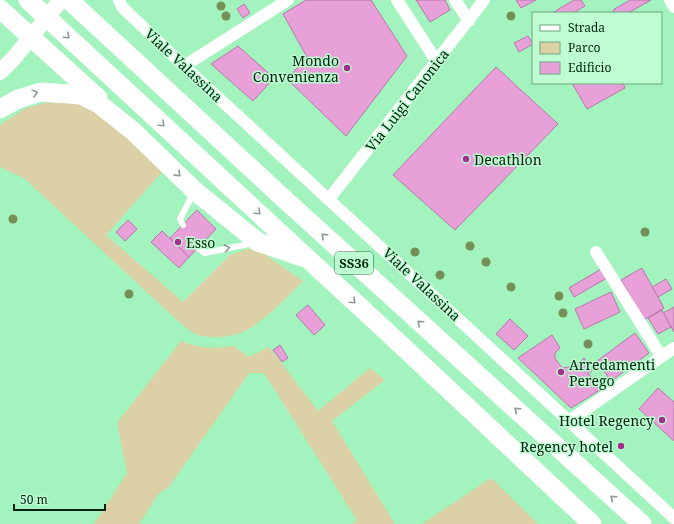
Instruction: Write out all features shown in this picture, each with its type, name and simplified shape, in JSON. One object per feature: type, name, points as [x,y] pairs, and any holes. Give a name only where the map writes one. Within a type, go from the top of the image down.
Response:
[{"type":"highway","name":"SS36","points":[[28,0],[592,524]]},
{"type":"highway","name":"SS36","points":[[69,0],[281,196],[642,524]]},
{"type":"highway","points":[[88,0],[207,110],[281,196]]},
{"type":"highway","points":[[0,9],[134,131],[195,191],[258,242],[308,259]]},
{"type":"highway","points":[[0,109],[18,99],[41,92],[81,95],[99,104],[134,131]]},
{"type":"main road","points":[[0,72],[14,58],[61,0]]},
{"type":"street","name":"Viale Valassina","points":[[119,0],[122,6],[184,66],[674,518]]},
{"type":"street","points":[[184,66],[288,0]]},
{"type":"street","points":[[397,0],[437,62]]},
{"type":"street","points":[[455,0],[469,21]]},
{"type":"street","name":"Via Luigi Canonica","points":[[329,199],[484,0]]},
{"type":"street","points":[[670,0],[674,7]]},
{"type":"street","points":[[596,252],[661,356]]},
{"type":"street","points":[[569,421],[674,348]]},
{"type":"lane","points":[[183,225],[180,219],[195,191]]},
{"type":"lane","points":[[198,248],[205,253],[258,242]]},
{"type":"green space","points":[[69,102],[83,105],[96,111],[127,138],[162,172],[106,235],[183,302],[230,255],[254,247],[303,281],[268,315],[245,331],[229,336],[209,337],[196,334],[188,329],[25,179],[0,167],[0,125],[24,109],[44,103]]},
{"type":"green space","points":[[181,341],[195,346],[208,348],[234,346],[249,357],[269,347],[318,411],[370,368],[385,380],[332,421],[395,524],[352,524],[357,520],[264,373],[249,373],[168,488],[159,493],[139,524],[94,524],[127,473],[117,423]]},
{"type":"green space","points":[[491,478],[538,524],[422,524]]},
{"type":"building","name":"Mondo Convenienza","points":[[306,0],[371,0],[407,56],[346,136],[287,79],[307,57],[283,14]]},
{"type":"building","points":[[416,0],[445,0],[450,10],[430,22]]},
{"type":"building","points":[[516,0],[536,0],[521,8]]},
{"type":"building","points":[[574,0],[581,0],[585,6],[575,12],[554,12]]},
{"type":"building","points":[[630,0],[651,0],[630,12],[614,12],[613,10]]},
{"type":"building","points":[[244,4],[250,13],[243,18],[237,9]]},
{"type":"building","points":[[528,36],[532,45],[519,52],[514,43]]},
{"type":"building","points":[[238,46],[274,78],[253,101],[211,64]]},
{"type":"building","name":"Decathlon","points":[[496,67],[558,124],[455,230],[393,175]]},
{"type":"building","points":[[573,84],[623,84],[625,88],[587,109]]},
{"type":"building","points":[[197,210],[216,229],[189,257],[170,238]]},
{"type":"building","points":[[128,220],[137,229],[125,241],[116,232]]},
{"type":"building","points":[[162,231],[189,257],[179,268],[151,242]]},
{"type":"building","points":[[642,268],[664,308],[644,320],[621,280]]},
{"type":"building","points":[[601,269],[607,278],[574,297],[569,288]]},
{"type":"building","points":[[666,279],[672,289],[658,297],[652,287]]},
{"type":"building","points":[[611,292],[620,312],[584,329],[575,309]]},
{"type":"building","points":[[308,305],[325,325],[314,335],[296,315]]},
{"type":"building","points":[[674,307],[674,332],[663,313]]},
{"type":"building","points":[[662,310],[671,327],[658,334],[648,318]]},
{"type":"building","points":[[510,319],[528,336],[514,350],[496,334]]},
{"type":"building","points":[[635,333],[649,353],[611,381],[597,361]]},
{"type":"building","name":"Arredamenti Perego","points":[[552,335],[560,348],[555,353],[555,358],[559,364],[563,368],[569,367],[578,364],[584,358],[592,371],[588,373],[600,390],[571,408],[518,358]]},
{"type":"building","points":[[280,345],[288,358],[282,362],[273,350]]},
{"type":"building","name":"Hotel Regency","points":[[658,388],[674,402],[674,441],[639,409]]},
{"type":"place","name":"Mondo Convenienza","points":[[347,68]]},
{"type":"place","name":"Decathlon","points":[[466,159]]},
{"type":"place","name":"Esso","points":[[178,242]]},
{"type":"place","name":"Arredamenti Perego","points":[[561,372]]},
{"type":"place","name":"Hotel Regency","points":[[662,420]]},
{"type":"place","name":"Regency hotel","points":[[621,446]]}]
